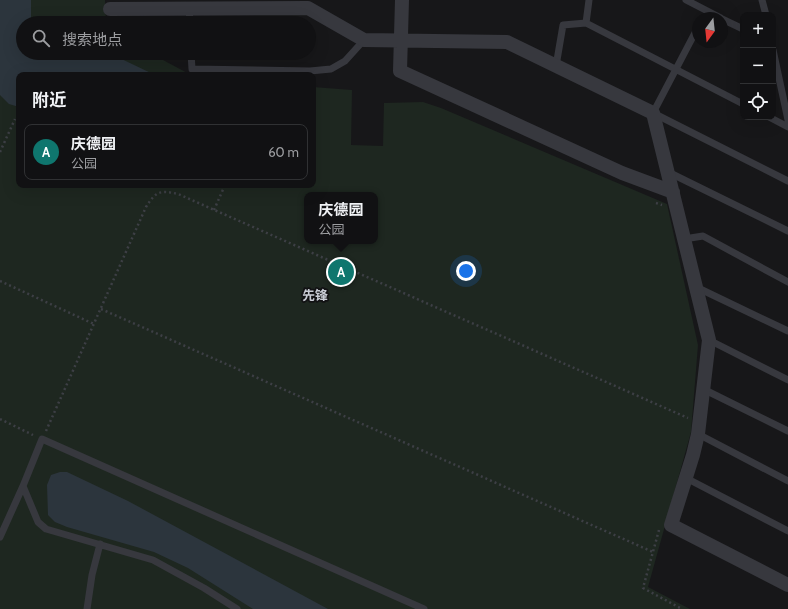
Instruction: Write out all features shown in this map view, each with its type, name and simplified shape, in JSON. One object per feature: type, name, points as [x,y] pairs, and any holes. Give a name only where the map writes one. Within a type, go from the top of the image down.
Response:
[{"type":"street","points":[[402,0],[400,71],[622,173],[672,192]]},
{"type":"street","points":[[110,4],[189,8],[308,8],[364,40],[508,42],[653,113],[709,340],[698,434],[686,478],[670,525],[788,585]]},
{"type":"lane","points":[[586,23],[589,0]]},
{"type":"lane","points":[[686,0],[710,12]]},
{"type":"lane","points":[[762,0],[765,12]]},
{"type":"lane","points":[[189,8],[190,16]]},
{"type":"lane","points":[[728,21],[740,27]]},
{"type":"lane","points":[[556,66],[564,25],[586,23],[740,102]]},
{"type":"lane","points":[[692,38],[653,113],[788,182]]},
{"type":"lane","points":[[191,60],[192,69],[310,71],[331,69],[345,61],[364,40]]},
{"type":"lane","points":[[776,64],[788,120]]},
{"type":"lane","points":[[775,120],[788,127]]},
{"type":"lane","points":[[667,171],[788,231]]},
{"type":"lane","points":[[684,239],[703,236],[788,282]]},
{"type":"lane","points":[[696,287],[788,331]]},
{"type":"lane","points":[[709,340],[788,380]]},
{"type":"lane","points":[[704,388],[788,431]]},
{"type":"lane","points":[[698,434],[788,481]]},
{"type":"lane","points":[[0,536],[23,486],[42,439],[424,609]]},
{"type":"lane","points":[[686,478],[788,531]]},
{"type":"lane","points":[[23,486],[38,522],[46,529],[153,560],[204,588],[237,609]]},
{"type":"lane","points":[[87,609],[92,575],[100,544]]},
{"type":"path","points":[[0,152],[15,119]]},
{"type":"path","points":[[214,210],[224,188]]},
{"type":"path","points":[[0,419],[42,439],[146,207],[152,198],[159,192],[178,194],[688,418]]},
{"type":"path","points":[[656,203],[662,205]]},
{"type":"path","points":[[0,281],[94,324]]},
{"type":"path","points":[[101,309],[653,552]]},
{"type":"path","points":[[688,424],[689,410]]},
{"type":"path","points":[[660,529],[643,588],[682,609]]},
{"type":"shaded area","points":[[0,0],[105,0],[106,16],[16,16],[16,60],[163,60],[185,72],[16,72],[16,188],[316,188],[316,87],[352,90],[351,145],[383,146],[384,103],[423,102],[441,108],[667,204],[698,345],[691,432],[648,587],[690,609],[0,609]]},
{"type":"shaded area","points":[[0,0],[31,0],[31,16],[16,16],[16,60],[124,60],[149,72],[16,72],[16,106],[9,104],[0,95]]},
{"type":"shaded area","points":[[60,472],[67,472],[128,501],[328,609],[253,609],[188,568],[154,552],[67,527],[55,522],[48,515],[47,485],[51,475]]},
{"type":"place","name":"庆德园","points":[[341,272]]},
{"type":"district","name":"先锋","points":[[315,295]]}]
